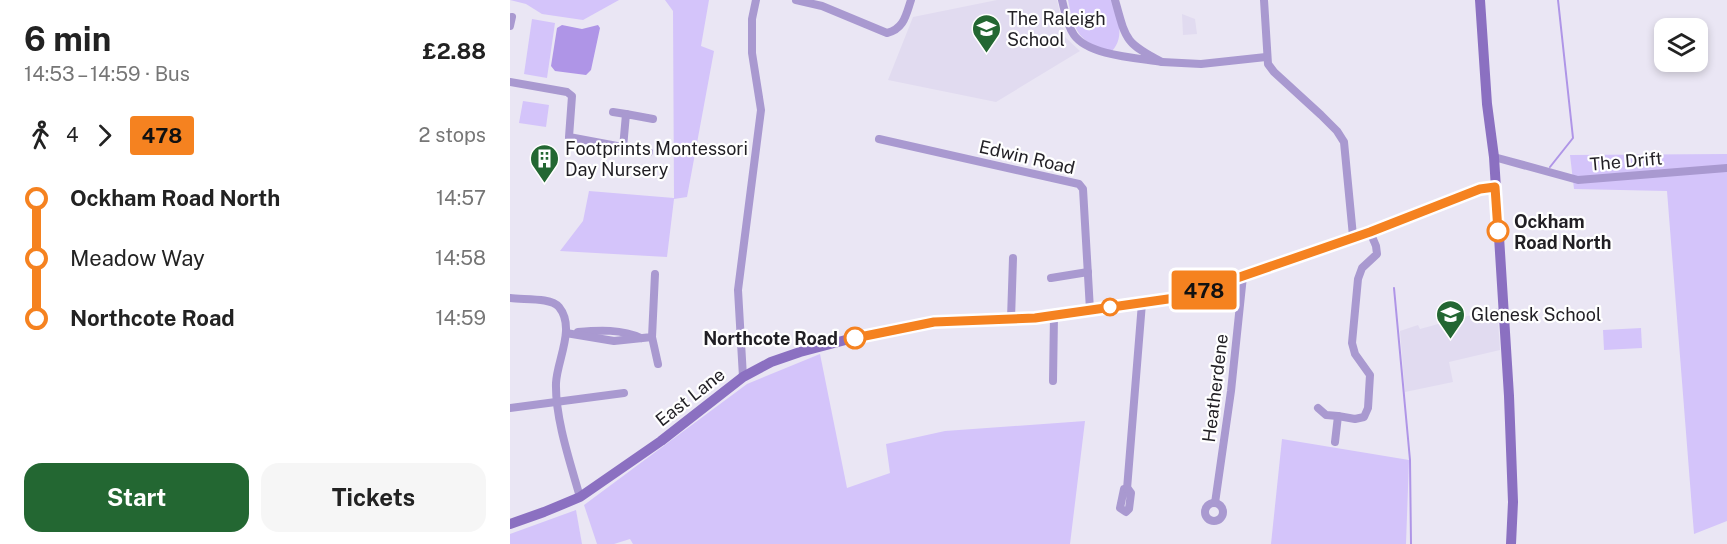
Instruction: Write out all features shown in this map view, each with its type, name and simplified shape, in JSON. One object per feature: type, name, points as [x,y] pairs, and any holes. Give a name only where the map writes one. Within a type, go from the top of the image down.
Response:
[{"type":"street","points":[[743,377],[738,290],[761,110],[752,53],[756,0]]},
{"type":"street","points":[[796,0],[822,6],[887,33],[902,25],[911,0]]},
{"type":"street","points":[[1062,0],[1068,23],[1075,37],[1095,50],[1162,62],[1201,64],[1266,57]]},
{"type":"street","points":[[1113,53],[1124,48],[1126,41],[1116,0]]},
{"type":"street","points":[[1264,0],[1266,57],[1274,72],[1327,121],[1344,142],[1353,236]]},
{"type":"street","points":[[1480,0],[1487,104],[1494,157],[1509,396],[1514,502],[1511,544]]},
{"type":"street","points":[[510,27],[512,16]]},
{"type":"street","points":[[1124,33],[1134,46],[1162,62]]},
{"type":"street","points":[[510,82],[567,92],[572,96],[570,137],[649,152]]},
{"type":"street","points":[[613,112],[653,119]]},
{"type":"street","points":[[623,148],[626,114]]},
{"type":"street","name":"Edwin Road","points":[[879,139],[1079,184],[1083,189],[1090,310]]},
{"type":"street","name":"The Drift","points":[[1494,157],[1578,180],[1727,168]]},
{"type":"street","name":"East Lane","points":[[510,524],[580,497],[661,441],[743,377],[761,367],[800,352],[896,328],[934,322],[1054,315],[1182,297],[1370,232],[1480,189],[1495,187]]},
{"type":"street","points":[[1317,408],[1326,415],[1360,418],[1364,417],[1368,408],[1370,375],[1355,354],[1352,343],[1358,279],[1362,268],[1377,254],[1370,232]]},
{"type":"street","points":[[1011,319],[1013,258]]},
{"type":"street","points":[[1051,278],[1088,272]]},
{"type":"street","points":[[655,274],[651,337],[657,364]]},
{"type":"street","name":"Heatherdene","points":[[1215,503],[1231,391],[1243,276]]},
{"type":"street","points":[[510,298],[531,301],[545,299],[559,307],[564,320],[566,333],[558,367],[556,403],[558,420],[563,430],[580,497]]},
{"type":"street","points":[[1127,489],[1142,303]]},
{"type":"street","points":[[1053,381],[1054,315]]},
{"type":"street","points":[[566,333],[614,340],[651,337]]},
{"type":"street","points":[[510,408],[624,393]]},
{"type":"street","points":[[1335,442],[1338,416]]},
{"type":"shaded area","points":[[510,0],[619,0],[583,20],[542,14],[526,4]]},
{"type":"shaded area","points":[[665,0],[709,0],[701,46],[714,51],[687,197],[674,199],[667,257],[560,251],[583,221],[589,191],[674,198],[673,11]]},
{"type":"shaded area","name":"The Raleigh School","points":[[997,0],[1057,0],[1065,37],[1080,51],[996,102],[888,80],[913,17]]},
{"type":"shaded area","points":[[1068,0],[1112,0],[1118,20],[1119,39],[1112,51],[1085,40],[1076,28]]},
{"type":"shaded area","points":[[1182,14],[1195,19],[1197,34],[1183,35]]},
{"type":"shaded area","points":[[532,19],[555,23],[547,78],[524,74]]},
{"type":"shaded area","points":[[562,25],[582,29],[598,25],[600,28],[591,70],[586,75],[555,71],[551,66],[557,28]]},
{"type":"shaded area","points":[[523,101],[549,105],[546,127],[519,123]]},
{"type":"shaded area","points":[[1727,154],[1727,521],[1694,534],[1667,191],[1574,189],[1570,155]]},
{"type":"shaded area","name":"Glenesk School","points":[[1497,308],[1500,350],[1449,362],[1453,382],[1405,392],[1400,331],[1418,325],[1420,329]]},
{"type":"shaded area","points":[[1641,328],[1642,348],[1604,350],[1603,330]]},
{"type":"shaded area","points":[[820,354],[847,488],[890,473],[886,444],[945,431],[1085,421],[1070,544],[633,544],[630,539],[614,544],[597,544],[584,505],[747,384]]},
{"type":"shaded area","points":[[1282,439],[1409,460],[1406,544],[1271,544]]},
{"type":"shaded area","points":[[576,510],[582,544],[510,544],[510,534]]},
{"type":"waterway","points":[[1550,167],[1573,138],[1558,0]]},
{"type":"waterway","points":[[1394,288],[1410,460],[1411,544]]},
{"type":"bus line","name":"478","points":[[855,338],[934,322],[1035,318],[1182,297],[1370,232],[1480,189],[1495,187],[1498,231]]},
{"type":"place","name":"The Raleigh School","points":[[986,54]]},
{"type":"place","name":"Footprints Montessori Day Nursery","points":[[544,184]]},
{"type":"place","name":"Ockham Road North","points":[[1498,231]]},
{"type":"place","name":"Northcote Road","points":[[855,338]]},
{"type":"place","name":"Glenesk School","points":[[1450,340]]}]
